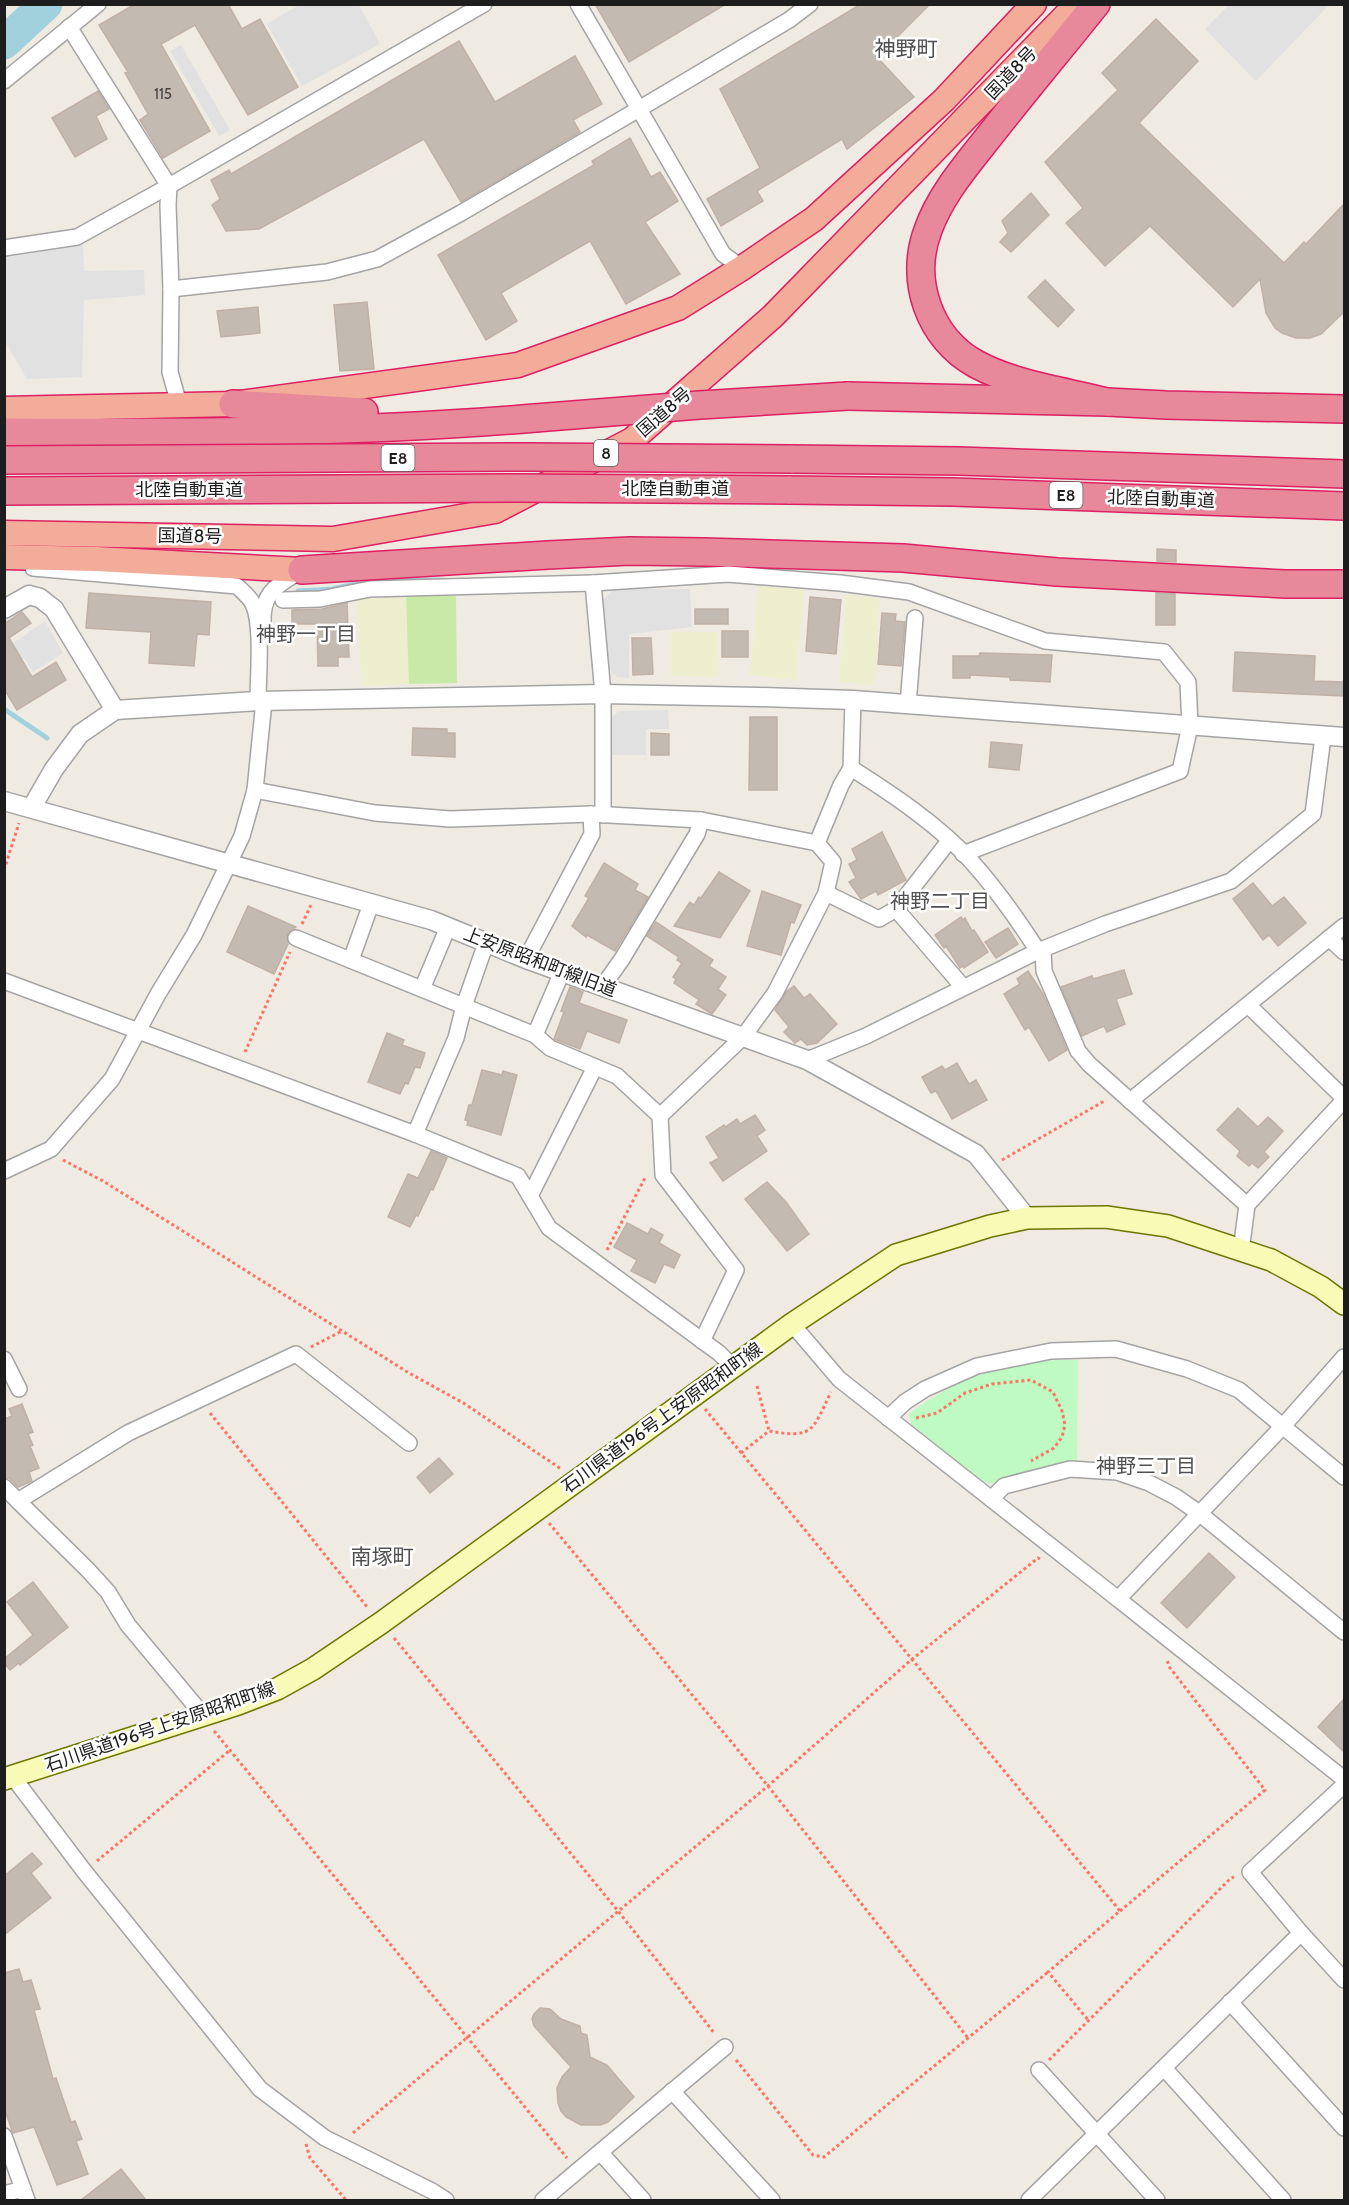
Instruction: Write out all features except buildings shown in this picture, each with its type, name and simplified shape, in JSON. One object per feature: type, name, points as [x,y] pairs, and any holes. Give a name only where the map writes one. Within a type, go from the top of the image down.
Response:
[{"type":"highway","name":"国道8号","points":[[4,409],[233,404],[518,365],[678,308],[814,219],[944,100],[1034,4]]},
{"type":"highway","name":"国道8号","points":[[4,533],[333,539],[495,511],[632,440],[773,316],[1077,4]]},
{"type":"highway","points":[[1096,4],[1008,112],[943,199],[927,230],[921,254],[921,281],[926,306],[937,327],[953,347],[975,363],[1003,376],[1107,402]]},
{"type":"highway","points":[[4,432],[175,433],[435,426],[848,396],[1344,409]]},
{"type":"highway","points":[[233,404],[535,418]]},
{"type":"highway","name":"北陸自動車道","points":[[4,460],[529,457],[791,459],[959,461],[1344,474]]},
{"type":"highway","name":"北陸自動車道","points":[[4,491],[517,488],[788,490],[1117,497],[1344,506]]},
{"type":"highway","points":[[96,559],[299,546],[333,539]]},
{"type":"highway","points":[[4,557],[96,559],[302,570],[630,551],[683,552],[903,558],[1057,573],[1285,584],[1344,584]]},
{"type":"main road","name":"石川県道196号上安原昭和町線","points":[[9,1778],[277,1689],[313,1669],[381,1623],[732,1366],[896,1255],[990,1226],[1027,1218],[1106,1217],[1158,1225],[1271,1260],[1321,1287],[1344,1304]]},
{"type":"street","points":[[4,81],[98,4]]},
{"type":"street","points":[[4,248],[77,237],[484,4]]},
{"type":"street","points":[[578,4],[723,254],[742,268]]},
{"type":"street","points":[[171,289],[327,272],[377,259],[461,213],[639,109],[789,20],[810,4]]},
{"type":"street","points":[[69,27],[169,186],[170,372],[179,404]]},
{"type":"street","points":[[4,564],[237,586],[250,598],[258,622],[263,701]]},
{"type":"street","points":[[4,1171],[51,1149],[112,1079],[158,994],[194,935],[230,865],[242,836],[255,790],[263,701],[263,609],[266,598],[274,588],[302,570]]},
{"type":"street","points":[[283,600],[320,599],[369,589],[593,583],[728,574],[840,583],[909,592],[1045,641],[1164,652],[1188,682],[1190,726],[1180,771],[963,854]]},
{"type":"street","points":[[526,959],[592,834],[597,815],[603,694],[593,583]]},
{"type":"street","points":[[4,609],[29,596],[40,598],[54,609],[115,710]]},
{"type":"street","points":[[908,705],[915,618]]},
{"type":"street","points":[[28,807],[80,734],[115,710],[263,701],[603,694],[853,700],[1344,737]]},
{"type":"street","points":[[817,843],[841,785],[851,768],[853,700]]},
{"type":"street","points":[[807,1060],[866,1036],[1040,951],[1105,924],[1231,881],[1313,814],[1323,736]]},
{"type":"street","points":[[851,768],[886,790],[963,854],[1014,913],[1040,951],[1044,971],[1078,1051],[1089,1064],[1247,1205]]},
{"type":"street","points":[[255,790],[375,813],[450,819],[597,815],[701,820],[817,843],[833,862],[826,893],[775,993],[743,1037],[660,1116]]},
{"type":"street","name":"上安原昭和町線旧道","points":[[4,801],[431,920],[526,959],[807,1060],[976,1154],[1027,1218]]},
{"type":"street","points":[[603,986],[622,959],[697,834],[701,820]]},
{"type":"street","points":[[826,893],[879,919],[896,909],[949,841]]},
{"type":"street","points":[[351,960],[371,904]]},
{"type":"street","points":[[896,909],[963,987]]},
{"type":"street","points":[[1125,1096],[1249,1006],[1344,926]]},
{"type":"street","points":[[422,989],[448,927]]},
{"type":"street","points":[[296,938],[535,1035],[550,1047],[617,1076],[660,1116],[663,1175],[736,1270],[702,1341]]},
{"type":"street","points":[[1329,938],[1344,952]]},
{"type":"street","points":[[415,1134],[456,1038],[464,1006],[486,943]]},
{"type":"street","points":[[535,1035],[562,972]]},
{"type":"street","points":[[4,981],[415,1134],[518,1176],[549,1228],[702,1341],[732,1366]]},
{"type":"street","points":[[1241,1251],[1247,1205],[1344,1099],[1249,1006]]},
{"type":"street","points":[[530,1197],[595,1067]]},
{"type":"street","points":[[792,1324],[839,1379],[1344,1779]]},
{"type":"street","points":[[888,1418],[905,1402],[925,1389],[977,1366],[1051,1351],[1116,1349],[1187,1369],[1239,1390],[1344,1477]]},
{"type":"street","points":[[18,1501],[128,1433],[296,1354],[409,1443]]},
{"type":"street","points":[[1118,1599],[1284,1426],[1344,1357]]},
{"type":"street","points":[[4,1359],[19,1389]]},
{"type":"street","points":[[991,1499],[1004,1486],[1070,1470],[1117,1472],[1149,1483],[1176,1497],[1199,1513],[1344,1632]]},
{"type":"street","points":[[4,1487],[88,1569],[108,1592],[128,1625],[203,1715]]},
{"type":"street","points":[[9,1778],[260,2089],[325,2138],[446,2200]]},
{"type":"street","points":[[1344,1785],[1250,1872],[1344,1980]]},
{"type":"street","points":[[1029,2200],[1301,1933]]},
{"type":"street","points":[[1230,2002],[1344,2128]]},
{"type":"street","points":[[543,2200],[725,2047]]},
{"type":"street","points":[[1164,2068],[1283,2200]]},
{"type":"street","points":[[1039,2070],[1157,2200]]},
{"type":"street","points":[[672,2091],[772,2200]]},
{"type":"street","points":[[4,2136],[25,2195],[4,2194]]},
{"type":"street","points":[[600,2152],[643,2200]]},
{"type":"path","points":[[4,870],[28,807]]},
{"type":"path","points":[[238,1068],[318,889]]},
{"type":"path","points":[[988,1168],[1125,1096]]},
{"type":"path","points":[[51,1149],[63,1160],[103,1181],[410,1373],[465,1404],[578,1480]]},
{"type":"path","points":[[599,1265],[653,1163],[663,1167]]},
{"type":"path","points":[[296,1354],[342,1330]]},
{"type":"path","points":[[741,1453],[769,1431],[804,1434],[812,1429],[839,1379]]},
{"type":"path","points":[[910,1419],[937,1413],[965,1393],[992,1384],[1029,1380],[1045,1386],[1053,1392],[1062,1411],[1065,1425],[1062,1437],[1054,1448],[1023,1464],[1029,1481]]},
{"type":"path","points":[[757,1386],[769,1431]]},
{"type":"path","points":[[694,1395],[1120,1911]]},
{"type":"path","points":[[199,1400],[618,1911],[813,2155],[824,2157],[1265,1790],[1170,1668],[1166,1657]]},
{"type":"path","points":[[538,1509],[768,1786],[968,2038]]},
{"type":"path","points":[[339,2145],[768,1786],[911,1660],[1038,1558],[1047,1565]]},
{"type":"path","points":[[203,1715],[229,1751],[577,2171]]},
{"type":"path","points":[[84,1871],[229,1751]]},
{"type":"path","points":[[1039,2070],[1231,1878],[1250,1872]]},
{"type":"path","points":[[1048,1972],[1089,2021]]},
{"type":"path","points":[[298,2118],[310,2158],[346,2200]]},
{"type":"green space","points":[[758,586],[804,590],[796,680],[750,675]]},
{"type":"green space","points":[[381,593],[406,594],[409,684],[362,686],[357,598]]},
{"type":"green space","points":[[406,594],[456,596],[457,683],[409,684]]},
{"type":"green space","points":[[846,595],[880,598],[874,685],[839,682]]},
{"type":"green space","points":[[671,632],[718,632],[719,677],[671,676]]},
{"type":"green space","points":[[1078,1360],[1077,1462],[1033,1469],[990,1484],[983,1481],[911,1424],[909,1414],[969,1379],[1019,1365]]},
{"type":"shaded area","points":[[299,5],[359,5],[380,44],[302,86],[267,24]]},
{"type":"shaded area","points":[[1229,5],[1329,5],[1256,81],[1205,29]]},
{"type":"shaded area","points":[[181,45],[230,130],[219,136],[170,51]]},
{"type":"shaded area","points":[[83,244],[84,271],[144,270],[145,295],[84,300],[82,377],[27,379],[5,341],[5,258]]},
{"type":"shaded area","points":[[615,589],[690,589],[692,627],[629,634],[629,678],[617,677],[606,666],[602,600]]},
{"type":"shaded area","points":[[45,621],[63,653],[33,672],[24,658],[14,664],[5,649]]},
{"type":"shaded area","points":[[668,710],[669,729],[646,729],[646,755],[611,755],[608,720],[619,711]]},
{"type":"waterway","points":[[4,43],[46,4]]},
{"type":"waterway","points":[[298,591],[332,589],[369,581],[443,580]]},
{"type":"waterway","points":[[4,709],[47,738]]},
{"type":"district","name":"神野町","points":[[906,48]]},
{"type":"district","name":"神野一丁目","points":[[306,634]]},
{"type":"district","name":"神野二丁目","points":[[940,901]]},
{"type":"district","name":"神野三丁目","points":[[1146,1466]]},
{"type":"district","name":"南塚町","points":[[382,1556]]}]
